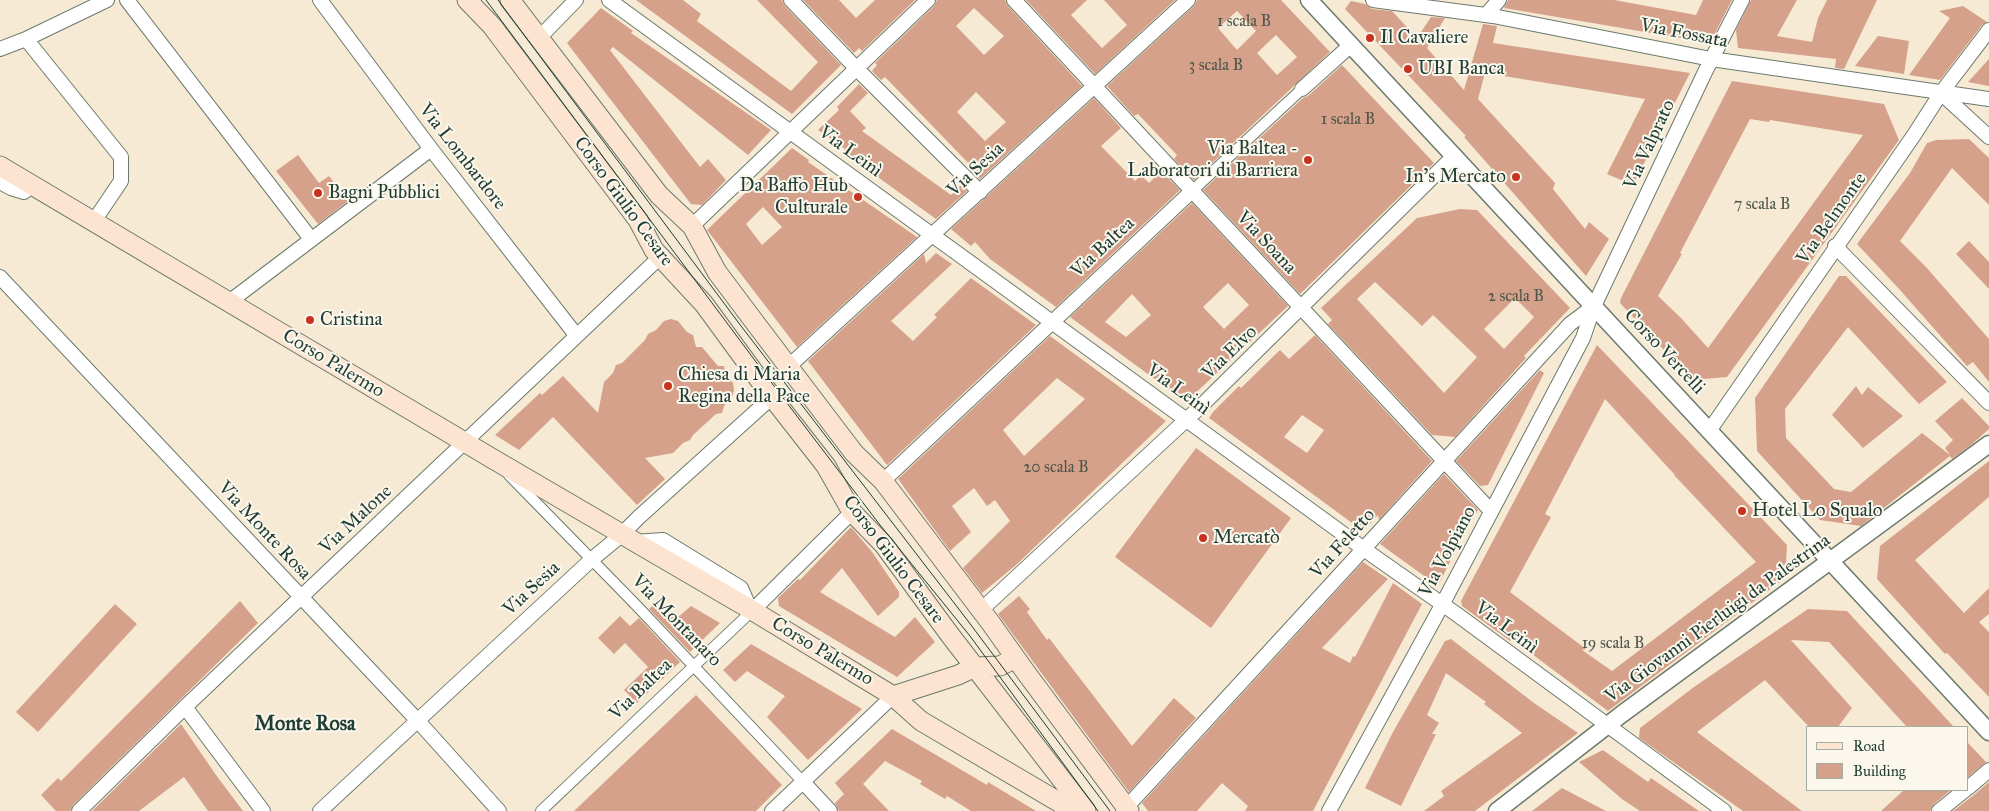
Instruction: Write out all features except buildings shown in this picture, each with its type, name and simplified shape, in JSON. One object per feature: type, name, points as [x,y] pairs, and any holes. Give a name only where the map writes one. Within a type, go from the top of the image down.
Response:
[{"type":"main road","name":"Corso Giulio Cesare","points":[[467,0],[492,26],[609,181],[638,220],[660,257],[704,304],[772,397],[826,466],[852,512],[884,545],[950,636],[1086,811]]},
{"type":"main road","name":"Corso Giulio Cesare","points":[[510,0],[659,195],[692,226],[717,272],[854,453],[883,481],[981,610],[1126,810]]},
{"type":"main road","name":"Corso Palermo","points":[[0,166],[751,610],[893,696],[921,721],[1074,811]]},
{"type":"main road","points":[[893,696],[958,675],[975,667],[1000,666],[1015,658]]},
{"type":"street","points":[[0,49],[26,39],[107,0]]},
{"type":"street","points":[[127,0],[311,239]]},
{"type":"street","name":"Via Lombardore","points":[[320,0],[431,149],[576,335]]},
{"type":"street","points":[[540,38],[576,0]]},
{"type":"street","name":"Via Leinì","points":[[609,0],[1053,321],[1724,811]]},
{"type":"street","points":[[791,0],[980,192]]},
{"type":"street","points":[[692,226],[928,0]]},
{"type":"street","name":"Via Soana","points":[[1014,0],[1491,511]]},
{"type":"street","name":"Via Sesia","points":[[788,367],[1188,0]]},
{"type":"street","name":"Via Fossata","points":[[1373,0],[1486,15],[1711,59],[1989,99]]},
{"type":"street","points":[[1486,15],[1499,0]]},
{"type":"street","name":"Via Valprato","points":[[1594,306],[1711,59],[1742,0]]},
{"type":"street","name":"Corso Vercelli","points":[[1317,3],[1350,45],[1989,732]]},
{"type":"street","name":"Via Belmonte","points":[[1709,430],[1914,135],[1941,92],[1989,30]]},
{"type":"street","points":[[26,39],[121,157],[121,181],[94,221]]},
{"type":"street","name":"Via Baltea","points":[[883,481],[1350,45]]},
{"type":"street","points":[[1941,92],[1989,136]]},
{"type":"street","points":[[229,302],[431,149]]},
{"type":"street","name":"Via Elvo","points":[[981,610],[1187,419],[1454,156]]},
{"type":"street","points":[[0,182],[24,192],[32,185]]},
{"type":"street","points":[[1836,246],[1989,403]]},
{"type":"street","name":"Via Malone","points":[[79,811],[185,707],[660,257]]},
{"type":"street","name":"Via Monte Rosa","points":[[0,277],[418,721],[499,811]]},
{"type":"street","name":"Via Feletto","points":[[1126,810],[1570,324],[1594,306]]},
{"type":"street","name":"Via Volpiano","points":[[1329,811],[1442,605],[1583,338],[1594,306]]},
{"type":"street","name":"Via Sesia","points":[[320,811],[591,560],[628,538],[639,516],[772,397]]},
{"type":"street","name":"Via Giovanni Pierluigi da Palestrina","points":[[1497,811],[1607,726],[1989,444]]},
{"type":"street","name":"Via Montanaro","points":[[493,459],[694,666],[830,811]]},
{"type":"street","name":"Via Baltea","points":[[541,811],[694,666],[852,512]]},
{"type":"street","points":[[772,811],[893,696]]},
{"type":"street","points":[[185,707],[262,811]]},
{"type":"street","points":[[1969,787],[1989,770]]},
{"type":"street","points":[[1939,811],[1964,791]]},
{"type":"tram line","points":[[486,0],[774,386],[880,525],[970,636],[1098,811]]},
{"type":"tram line","points":[[498,0],[741,326],[968,621],[1110,811]]},
{"type":"place","name":"Il Cavaliere","points":[[1370,38]]},
{"type":"place","name":"UBI Banca","points":[[1408,69]]},
{"type":"place","name":"Via Baltea - Laboratori di Barriera","points":[[1308,160]]},
{"type":"place","name":"In's Mercato","points":[[1516,177]]},
{"type":"place","name":"Bagni Pubblici","points":[[318,193]]},
{"type":"place","name":"Da Baffo Hub Culturale","points":[[858,197]]},
{"type":"place","name":"Cristina","points":[[310,320]]},
{"type":"place","name":"Chiesa di Maria Regina della Pace","points":[[668,386]]},
{"type":"place","name":"Hotel Lo Squalo","points":[[1742,511]]},
{"type":"place","name":"Mercatò","points":[[1203,538]]},
{"type":"district","name":"Monte Rosa","points":[[305,725]]}]
